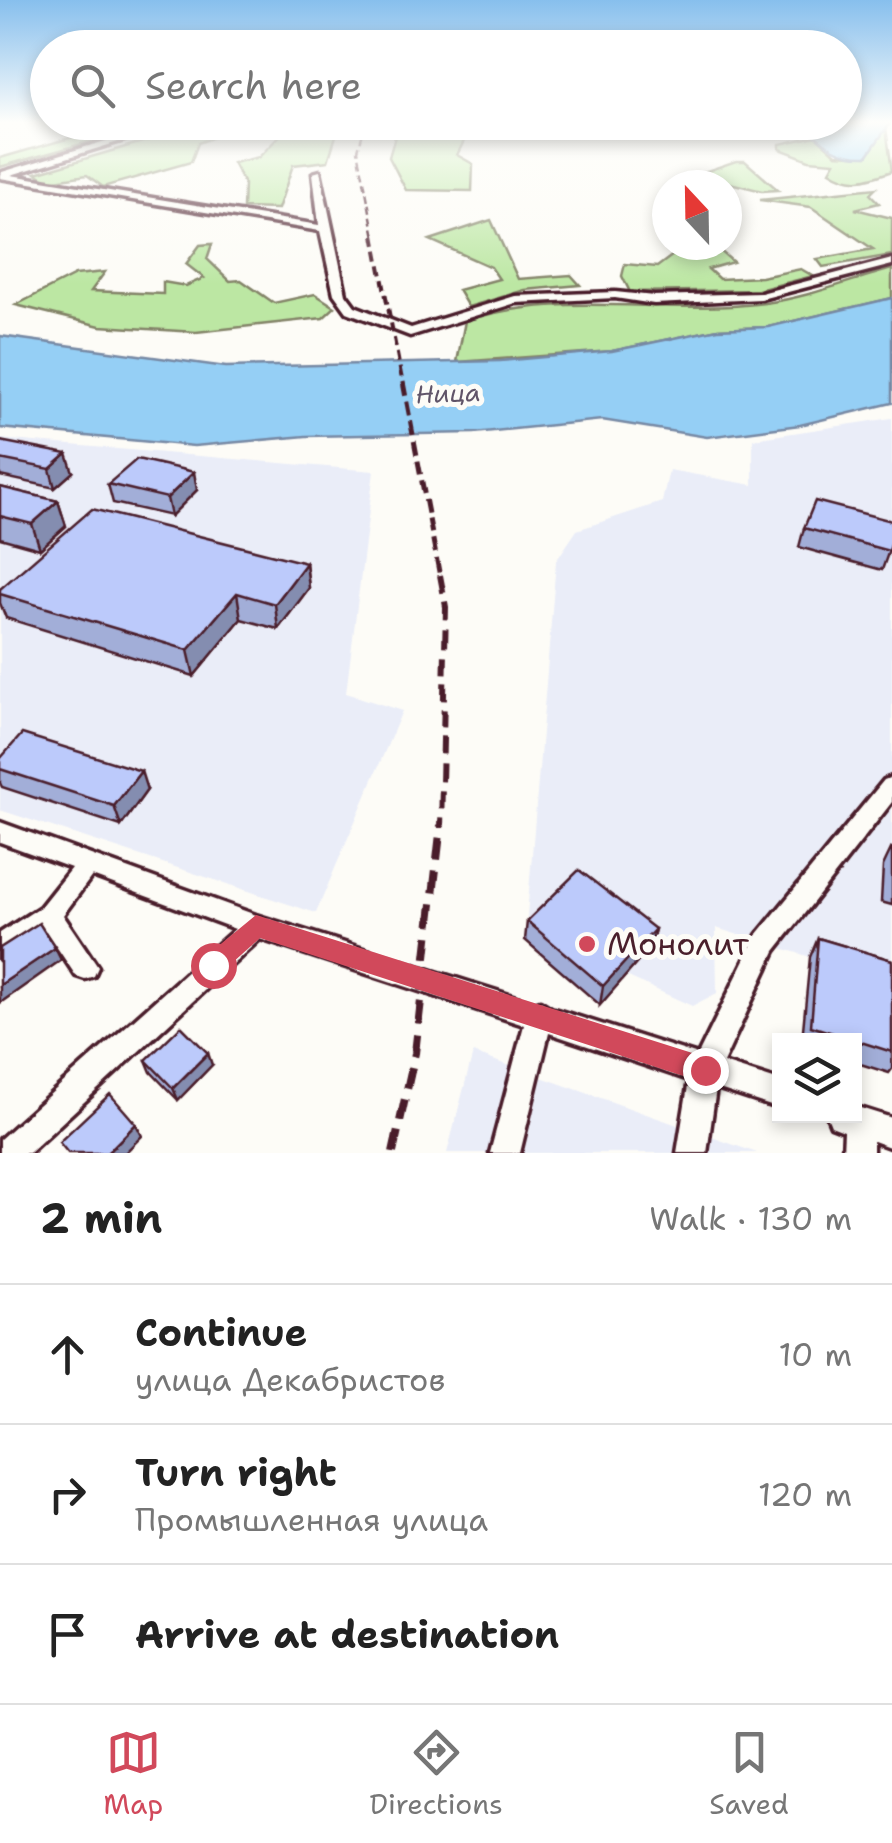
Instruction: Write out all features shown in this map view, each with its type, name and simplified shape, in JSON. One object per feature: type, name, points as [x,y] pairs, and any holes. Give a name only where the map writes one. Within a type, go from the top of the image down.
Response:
[{"type":"street","points":[[0,176],[325,229]]},
{"type":"street","points":[[317,176],[340,294],[351,309],[410,332],[515,300],[616,295],[654,300],[761,296],[892,262]]},
{"type":"street","points":[[694,1152],[705,1070],[766,943],[892,786]]},
{"type":"street","points":[[0,832],[256,926],[540,1014],[772,1092]]},
{"type":"street","points":[[0,947],[49,915],[88,864]]},
{"type":"street","points":[[49,915],[85,967]]},
{"type":"street","points":[[7,1153],[256,926]]},
{"type":"street","points":[[506,1153],[540,1014]]},
{"type":"street","points":[[862,1122],[892,1132]]},
{"type":"street","points":[[851,1123],[858,1153]]},
{"type":"shaded area","points":[[892,418],[892,982],[716,928],[717,993],[692,1006],[626,976],[650,948],[525,940],[556,561],[577,530],[662,502],[669,470],[753,485],[753,439]]},
{"type":"shaded area","points":[[0,439],[374,471],[346,693],[402,711],[316,913],[0,810]]},
{"type":"shaded area","points":[[473,1053],[757,1153],[447,1153]]},
{"type":"green space","points":[[40,176],[82,176],[48,181]]},
{"type":"green space","points":[[88,176],[142,176],[103,187]]},
{"type":"green space","points":[[240,176],[289,176],[278,209],[243,208],[244,184]]},
{"type":"green space","points":[[399,176],[473,176],[472,191],[406,190]]},
{"type":"green space","points":[[742,176],[762,176],[778,190],[742,186]]},
{"type":"green space","points":[[840,176],[877,176],[867,179]]},
{"type":"green space","points":[[876,188],[870,194],[879,203],[855,209],[892,218],[892,255],[823,267],[817,259],[873,249],[811,207],[760,200]]},
{"type":"green space","points":[[491,220],[518,279],[571,275],[580,285],[525,290],[468,307],[458,290],[499,279],[491,267],[430,240]]},
{"type":"green space","points":[[212,244],[207,259],[230,281],[241,280],[274,303],[315,294],[335,307],[323,318],[196,332],[100,326],[16,305],[75,275],[105,272],[91,291],[163,294],[163,282],[186,286],[204,278],[186,264],[200,245]]},
{"type":"green space","points":[[666,260],[731,260],[733,262],[708,269],[719,279],[761,277],[801,269],[813,276],[758,290],[630,292],[622,276],[625,264],[657,267]]},
{"type":"green space","points":[[892,269],[892,298],[768,327],[718,329],[612,351],[457,362],[465,321],[502,312],[576,305],[689,307],[765,303]]},
{"type":"water","name":"Ница","points":[[892,298],[892,403],[800,425],[707,437],[602,420],[474,433],[306,436],[194,446],[0,428],[0,336],[226,367],[500,361],[612,351],[718,329],[768,327]]},
{"type":"building","points":[[0,441],[67,454],[50,469],[0,459]]},
{"type":"building","points":[[137,459],[194,472],[167,498],[108,484]]},
{"type":"building","points":[[0,487],[58,501],[32,524],[0,516]]},
{"type":"building","points":[[815,501],[892,521],[889,551],[804,528]]},
{"type":"building","points":[[92,509],[306,563],[275,604],[237,593],[188,650],[0,594],[0,589]]},
{"type":"building","points":[[22,734],[141,771],[114,806],[0,769],[0,759]]},
{"type":"building","points":[[579,870],[655,929],[603,986],[527,921]]},
{"type":"building","points":[[39,923],[55,948],[0,985],[0,948]]},
{"type":"building","points":[[818,938],[892,960],[892,1052],[862,1042],[862,1033],[833,1033],[811,1026]]},
{"type":"building","points":[[181,1026],[208,1053],[173,1088],[146,1060]]},
{"type":"building","points":[[110,1094],[136,1124],[107,1153],[68,1153],[59,1142]]},
{"type":"railway","points":[[363,176],[375,237]]},
{"type":"railway","points":[[374,235],[403,385]]},
{"type":"railway","points":[[403,382],[440,577]]},
{"type":"railway","points":[[440,575],[446,607],[441,828]]},
{"type":"railway","points":[[393,1153],[415,1053],[441,825]]},
{"type":"place","name":"Монолит","points":[[587,944]]},
{"type":"route","points":[[213,965],[256,926],[705,1070]]}]
